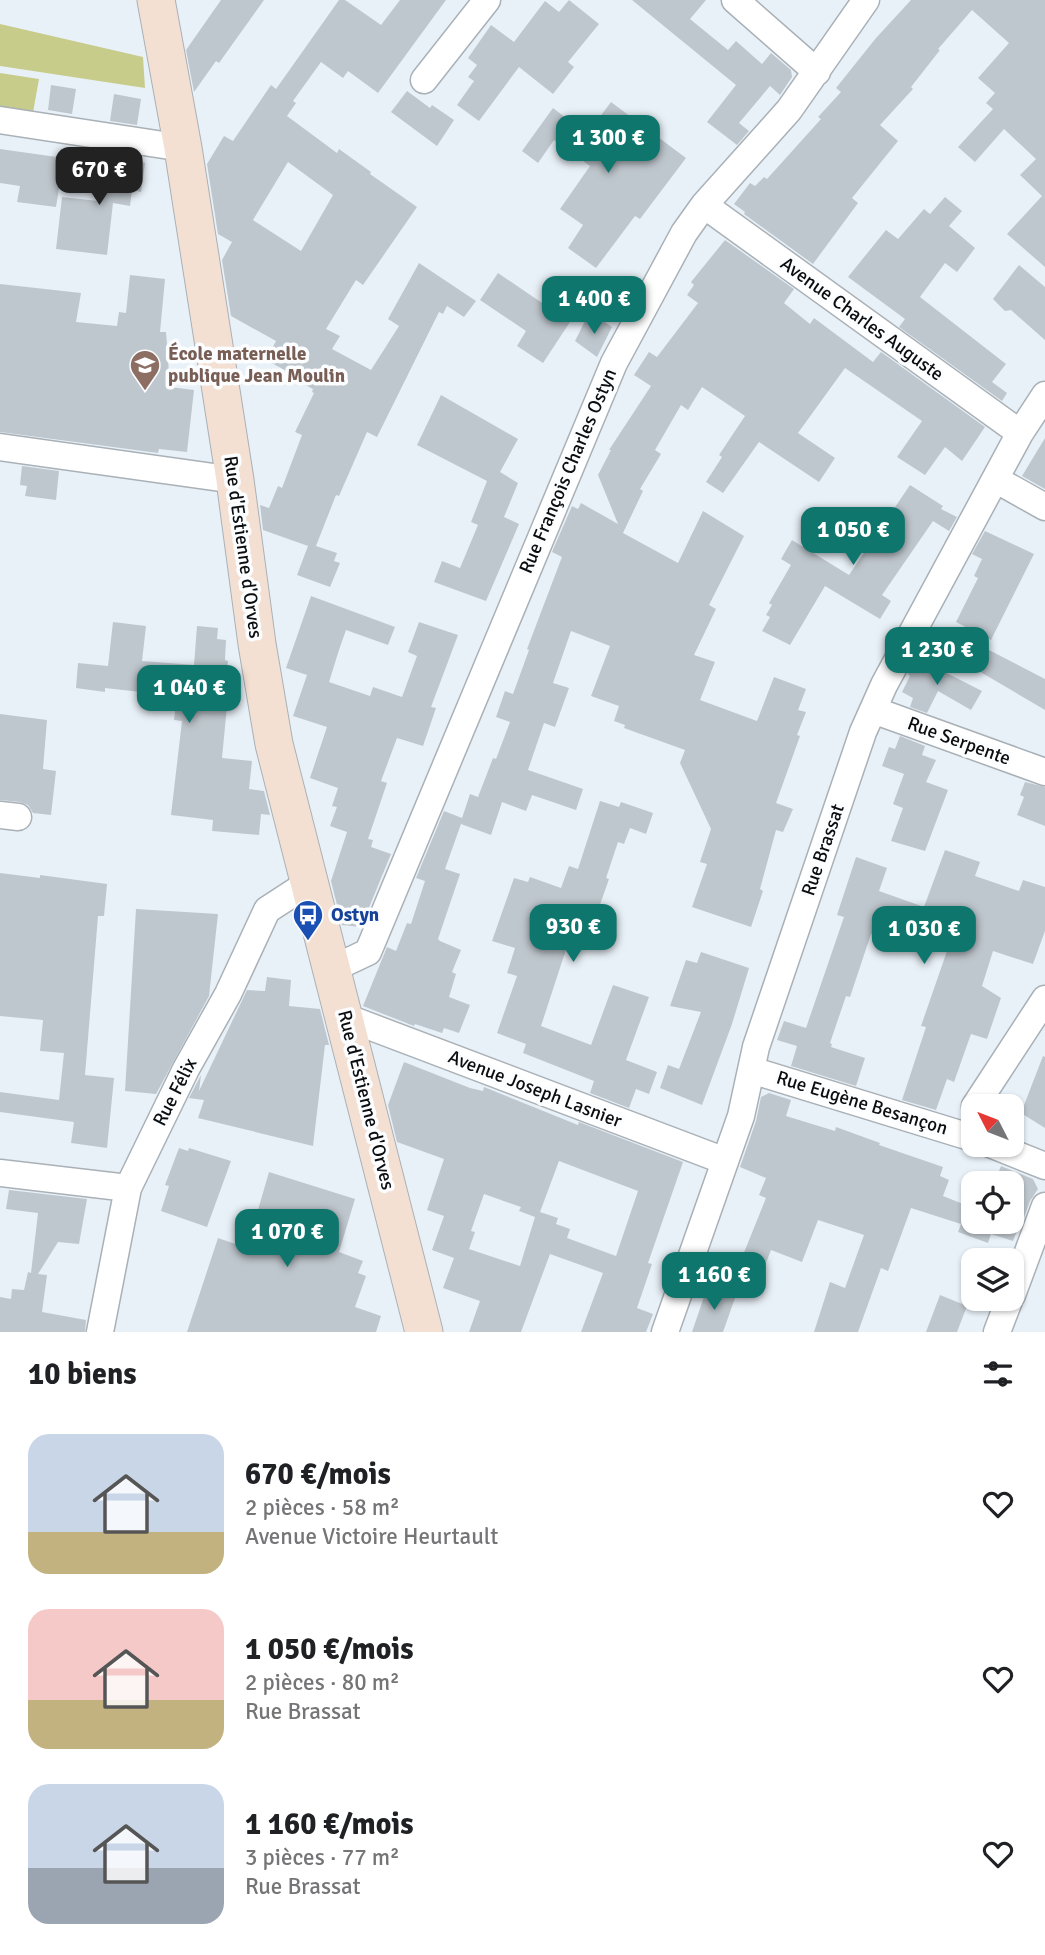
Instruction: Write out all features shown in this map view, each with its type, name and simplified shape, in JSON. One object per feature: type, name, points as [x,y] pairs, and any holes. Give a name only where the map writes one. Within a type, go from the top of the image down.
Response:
[{"type":"street","name":"Rue d'Estienne d'Orves","points":[[156,0],[183,148],[274,744],[424,1332]]},
{"type":"street","points":[[424,80],[487,0]]},
{"type":"street","points":[[736,0],[817,72]]},
{"type":"street","name":"Rue François Charles Ostyn","points":[[332,970],[368,952],[614,363],[684,233],[704,205],[789,110],[866,0]]},
{"type":"street","points":[[0,120],[183,148]]},
{"type":"street","name":"Avenue Charles Auguste","points":[[704,205],[1020,433]]},
{"type":"street","name":"Rue Brassat","points":[[665,1332],[740,1116],[756,1047],[863,732],[884,685],[1020,433],[1045,395]]},
{"type":"street","points":[[0,447],[235,480]]},
{"type":"street","points":[[996,479],[1045,507]]},
{"type":"street","name":"Rue Serpente","points":[[873,710],[1045,772]]},
{"type":"street","name":"Rue Félix","points":[[100,1332],[128,1188],[186,1069],[228,994],[267,910],[310,882]]},
{"type":"street","points":[[983,1094],[1045,999]]},
{"type":"street","name":"Avenue Joseph Lasnier","points":[[345,1017],[725,1161]]},
{"type":"street","name":"Rue Eugène Besançon","points":[[751,1070],[961,1133]]},
{"type":"street","points":[[1022,1157],[1045,1166]]},
{"type":"street","points":[[0,1173],[128,1188]]},
{"type":"street","points":[[1024,1262],[1045,1206]]},
{"type":"street","points":[[998,1332],[1006,1311]]},
{"type":"green space","points":[[0,24],[143,57],[145,88],[0,66]]},
{"type":"green space","points":[[0,73],[39,79],[32,118],[0,112]]},
{"type":"building","points":[[221,0],[264,0],[219,63],[216,61],[194,92],[186,50]]},
{"type":"building","points":[[339,0],[345,0],[381,25],[400,0],[446,0],[378,93],[348,71],[343,78],[321,62],[293,101],[296,103],[287,116],[337,153],[339,149],[417,207],[363,285],[356,280],[326,329],[340,336],[332,349],[371,370],[399,326],[388,319],[419,263],[476,301],[464,317],[447,306],[443,314],[439,312],[377,437],[367,432],[339,496],[336,495],[316,546],[337,553],[334,561],[340,563],[330,587],[297,575],[308,546],[263,530],[260,505],[269,508],[278,486],[282,488],[302,435],[295,432],[314,393],[313,389],[292,378],[294,375],[266,360],[276,341],[231,316],[222,260],[232,242],[218,234],[207,164],[224,136],[233,141],[271,85],[276,89]],"holes":[[[288,162],[333,195],[301,251],[253,220]]]},
{"type":"building","points":[[569,0],[599,24],[568,62],[574,67],[553,94],[519,67],[479,121],[457,105],[474,81],[468,77],[477,65],[468,58],[491,25],[514,42],[545,1],[559,12]]},
{"type":"building","points":[[632,0],[706,0],[690,19],[728,50],[736,41],[762,64],[771,53],[791,70],[792,77],[780,95],[770,86],[739,123],[749,131],[737,145],[707,122],[736,85]]},
{"type":"building","points":[[911,0],[1045,0],[1045,267],[1007,234],[1042,196],[1020,175],[1036,159],[1004,129],[975,162],[958,147],[993,109],[986,103],[995,93],[978,78],[1009,43],[972,10],[938,49],[940,50],[911,87],[913,89],[880,125],[898,141],[852,198],[858,203],[813,264],[734,204],[750,183],[755,186],[764,177],[767,179],[821,119],[818,117],[841,92],[836,88]]},
{"type":"building","points":[[51,85],[76,89],[72,114],[48,110]]},
{"type":"building","points":[[407,91],[430,108],[432,105],[454,120],[437,146],[391,112]]},
{"type":"building","points":[[114,94],[141,99],[137,125],[110,121]]},
{"type":"building","points":[[611,102],[686,158],[640,219],[635,216],[596,268],[568,248],[583,225],[560,209],[590,166],[554,140],[538,163],[522,151],[553,108],[587,134]]},
{"type":"building","points":[[0,149],[64,158],[56,207],[17,202],[20,186],[0,183]]},
{"type":"building","points":[[105,152],[132,156],[131,160],[145,163],[141,192],[132,190],[130,206],[113,203],[107,255],[56,249],[62,197],[98,201]]},
{"type":"building","points":[[945,197],[962,211],[949,226],[975,248],[957,272],[945,263],[920,297],[1006,364],[992,382],[1007,393],[1002,401],[899,327],[905,319],[848,277],[886,230],[898,239],[924,209],[930,214]]},
{"type":"building","points":[[725,240],[794,289],[784,303],[810,324],[814,318],[873,362],[881,352],[985,427],[962,461],[945,447],[925,475],[897,457],[922,421],[845,368],[798,433],[835,458],[819,482],[759,442],[723,493],[706,482],[722,457],[719,455],[745,416],[702,387],[688,410],[681,405],[655,450],[661,454],[640,489],[643,491],[623,533],[678,563],[703,511],[744,536],[709,605],[716,609],[694,655],[715,662],[700,700],[757,721],[774,677],[806,689],[798,710],[806,712],[797,735],[800,736],[776,803],[793,809],[783,832],[776,830],[760,889],[763,891],[751,927],[692,907],[707,864],[700,862],[711,829],[680,763],[685,750],[624,728],[625,725],[614,721],[619,706],[591,696],[610,646],[571,631],[553,683],[569,688],[555,727],[544,723],[528,770],[583,789],[576,810],[532,795],[526,811],[502,802],[491,835],[461,824],[445,869],[460,874],[438,939],[461,950],[452,972],[456,974],[449,997],[470,1005],[459,1033],[444,1028],[442,1033],[415,1024],[414,1026],[363,1006],[387,947],[396,951],[407,923],[411,924],[425,881],[416,878],[444,811],[462,818],[470,794],[478,797],[493,758],[496,759],[510,722],[496,717],[505,691],[513,694],[529,650],[527,649],[562,557],[552,552],[572,506],[578,509],[581,503],[618,524],[598,475],[609,450],[651,386],[634,375],[649,352],[657,357],[698,303],[687,295],[694,285],[691,282]]},
{"type":"building","points":[[1019,265],[1045,287],[1045,340],[1011,310],[1005,311],[993,299]]},
{"type":"building","points":[[498,273],[570,322],[543,363],[517,346],[526,331],[480,300]]},
{"type":"building","name":"École maternelle publique Jean Moulin","points":[[130,275],[165,279],[160,332],[166,332],[170,387],[194,390],[187,452],[159,449],[158,453],[0,432],[0,284],[81,293],[76,322],[117,326],[119,312],[126,313]]},
{"type":"building","points":[[596,316],[612,327],[597,357],[575,341],[585,321],[591,325]]},
{"type":"building","points":[[441,395],[518,439],[500,472],[518,483],[504,517],[519,524],[486,601],[434,582],[442,561],[460,568],[478,525],[471,522],[487,481],[417,445]]},
{"type":"building","points":[[1045,438],[1045,489],[1022,476]]},
{"type":"building","points":[[22,466],[59,471],[56,500],[25,496],[27,486],[20,485]]},
{"type":"building","points":[[910,485],[943,506],[941,509],[957,517],[949,531],[933,521],[882,595],[891,601],[880,619],[825,586],[790,645],[762,631],[770,617],[766,615],[772,605],[769,603],[791,565],[781,559],[792,540],[849,575]]},
{"type":"building","points":[[985,531],[1034,554],[991,640],[956,622],[978,578],[974,576],[982,559],[972,554]]},
{"type":"building","points":[[311,596],[395,627],[388,645],[346,630],[329,682],[370,696],[373,687],[402,697],[417,656],[408,652],[419,622],[458,635],[431,707],[436,708],[423,746],[397,738],[381,781],[387,783],[368,839],[373,840],[371,847],[391,854],[361,927],[342,925],[331,881],[347,832],[330,826],[337,807],[332,806],[338,788],[310,778],[327,727],[293,716],[307,675],[286,668]]},
{"type":"building","points":[[113,622],[146,626],[142,661],[194,665],[197,626],[218,628],[217,639],[226,640],[225,660],[228,661],[223,705],[227,706],[222,758],[252,761],[249,789],[264,791],[270,815],[261,814],[259,835],[212,831],[213,820],[171,815],[182,721],[174,720],[177,696],[105,688],[105,692],[76,688],[78,663],[108,666]]},
{"type":"building","points":[[989,650],[1045,679],[1045,710],[977,670]]},
{"type":"building","points":[[917,658],[982,691],[971,710],[938,691],[927,713],[910,707],[913,698],[902,692]]},
{"type":"building","points":[[0,714],[47,720],[43,769],[56,771],[51,815],[33,813],[28,805],[20,802],[0,800]]},
{"type":"building","points":[[900,736],[925,746],[922,755],[936,760],[926,782],[948,790],[925,851],[891,841],[903,808],[893,804],[904,774],[882,766],[889,747],[895,749]]},
{"type":"building","points":[[1025,782],[1045,787],[1045,826],[1017,815],[1024,797],[1020,795]]},
{"type":"building","points":[[600,801],[619,807],[621,802],[653,813],[646,834],[630,828],[624,844],[618,842],[596,916],[602,919],[596,939],[572,931],[541,1026],[591,1045],[613,985],[649,997],[626,1060],[657,1072],[649,1094],[636,1089],[629,1108],[590,1093],[594,1081],[523,1053],[526,1044],[497,1033],[517,976],[507,973],[515,948],[492,941],[514,878],[528,882],[530,877],[561,888],[569,866],[578,869]]},
{"type":"building","points":[[945,850],[980,862],[975,876],[1019,891],[1023,880],[1045,887],[1045,931],[1033,964],[993,951],[982,986],[1001,998],[987,1039],[971,1034],[954,1082],[947,1079],[936,1110],[902,1100],[926,1027],[921,1026],[947,951],[886,932],[883,939],[871,934],[850,997],[846,996],[830,1043],[831,1047],[865,1058],[856,1086],[791,1066],[797,1046],[777,1040],[784,1021],[806,1028],[844,917],[837,915],[856,857],[887,868],[879,891],[924,907]]},
{"type":"building","points":[[0,873],[40,878],[40,875],[107,884],[104,916],[98,916],[85,1075],[114,1078],[107,1148],[71,1143],[74,1122],[0,1112],[0,1092],[59,1100],[64,1053],[40,1051],[43,1020],[0,1016]]},
{"type":"building","points":[[136,909],[218,914],[209,996],[156,1094],[125,1091]]},
{"type":"building","points":[[701,952],[749,968],[702,1105],[660,1088],[668,1065],[679,1069],[701,1012],[670,1006],[686,960],[697,963]]},
{"type":"building","points":[[267,977],[291,980],[289,1006],[320,1009],[329,1045],[325,1045],[313,1146],[198,1118],[204,1100],[189,1098],[201,1075],[199,1091],[247,990],[265,991]]},
{"type":"building","points":[[1043,1056],[1045,1128],[1024,1115],[1024,1105]]},
{"type":"building","points":[[404,1062],[470,1088],[483,1091],[484,1087],[578,1125],[579,1122],[683,1162],[648,1263],[652,1264],[637,1308],[653,1314],[646,1332],[581,1332],[603,1273],[550,1254],[521,1332],[469,1332],[480,1301],[443,1288],[454,1258],[432,1250],[444,1216],[427,1210],[444,1159],[397,1142],[388,1105]],"holes":[[[559,1161],[638,1191],[616,1256],[567,1238],[570,1229],[556,1224],[558,1218],[540,1212]],[[484,1194],[521,1207],[519,1211],[535,1217],[520,1266],[469,1249],[475,1232],[471,1231]]]},
{"type":"building","points":[[769,1093],[791,1100],[786,1116],[835,1131],[836,1127],[943,1167],[940,1176],[949,1180],[943,1196],[961,1203],[961,1224],[911,1208],[888,1271],[881,1268],[858,1332],[814,1332],[830,1282],[845,1288],[864,1235],[818,1220],[802,1262],[771,1250],[753,1296],[720,1284],[731,1256],[741,1260],[766,1198],[759,1195],[766,1178],[740,1167],[756,1121],[761,1097]]},
{"type":"building","points":[[179,1148],[188,1151],[189,1148],[231,1161],[207,1227],[161,1211],[169,1186],[165,1185]]},
{"type":"building","points":[[1001,1166],[1013,1171],[999,1171]]},
{"type":"building","points":[[269,1172],[355,1199],[339,1252],[363,1261],[358,1273],[366,1276],[355,1307],[381,1316],[376,1332],[187,1332],[218,1238],[247,1248]]},
{"type":"building","points":[[1024,1175],[1033,1179],[1038,1189],[1024,1218]]},
{"type":"building","points":[[9,1190],[87,1199],[79,1244],[58,1242],[38,1274],[47,1275],[42,1312],[86,1320],[85,1332],[0,1332],[0,1297],[11,1299],[12,1289],[24,1290],[28,1272],[31,1273],[38,1213],[6,1209]]},
{"type":"building","points":[[963,1234],[991,1234],[988,1243]]},
{"type":"building","points":[[991,1234],[1016,1234],[1013,1241]]},
{"type":"building","points":[[707,1288],[735,1298],[723,1332],[692,1332]]},
{"type":"building","points":[[940,1295],[961,1304],[961,1311],[965,1311],[957,1332],[926,1332]]},
{"type":"place","name":"École maternelle publique Jean Moulin","points":[[145,392]]},
{"type":"place","name":"Ostyn","points":[[308,942]]}]
